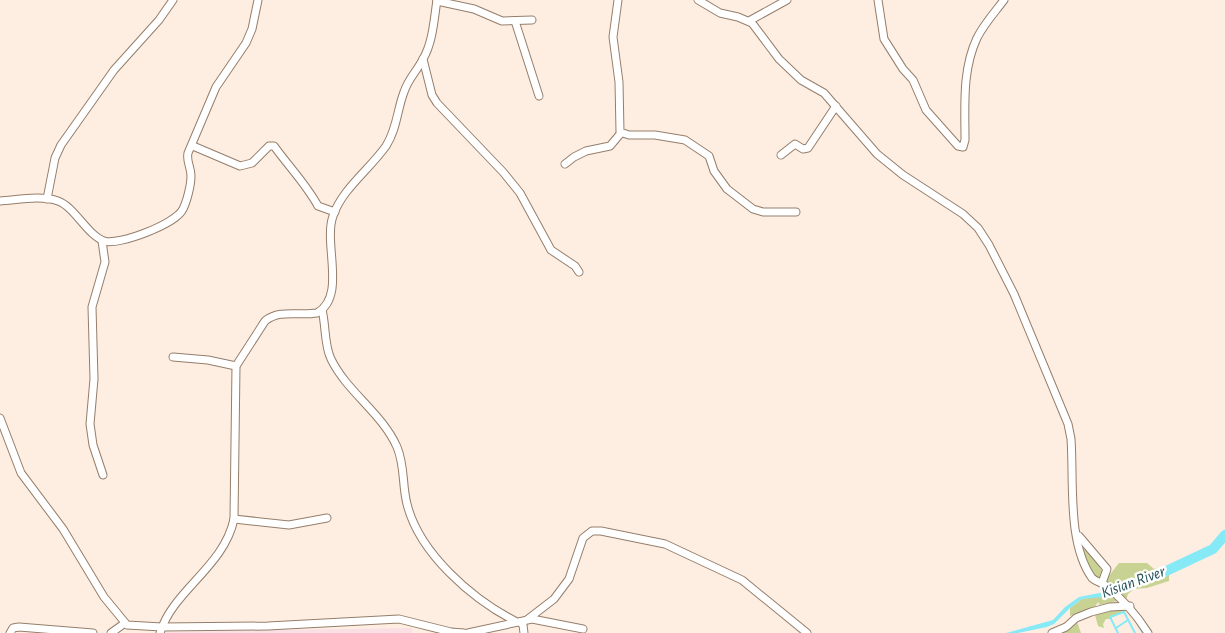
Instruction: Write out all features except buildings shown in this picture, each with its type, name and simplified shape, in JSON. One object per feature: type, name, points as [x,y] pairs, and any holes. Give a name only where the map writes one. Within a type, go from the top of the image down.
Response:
[{"type":"street","points":[[47,199],[55,158],[61,146],[114,70],[159,20],[173,0]]},
{"type":"street","points":[[0,201],[47,199],[62,203],[102,240],[113,242],[144,233],[177,217],[183,208],[190,185],[191,176],[187,157],[216,87],[246,43],[252,29],[258,0]]},
{"type":"street","points":[[161,630],[184,595],[222,550],[229,538],[234,519],[236,366],[265,321],[271,316],[280,313],[310,314],[322,310],[327,304],[332,289],[331,229],[335,212],[394,132],[404,90],[423,59],[429,41],[437,0],[474,9],[502,21],[532,20]]},
{"type":"street","points":[[618,0],[613,38],[618,82],[618,128],[621,133]]},
{"type":"street","points":[[698,0],[720,13],[749,22],[785,66],[802,80],[824,93],[878,154],[903,175],[970,220],[989,245],[1014,294],[1068,424],[1071,439],[1077,533],[1089,571],[1096,582],[1103,584],[1127,604],[1148,633]]},
{"type":"street","points":[[749,22],[787,0]]},
{"type":"street","points":[[878,0],[886,42],[913,80],[926,110],[937,125],[958,146],[962,147],[966,140],[965,87],[974,46],[982,29],[1004,0]]},
{"type":"street","points":[[515,21],[539,96]]},
{"type":"street","points":[[423,59],[432,95],[437,103],[503,172],[520,193],[551,250],[575,266],[578,272]]},
{"type":"street","points":[[780,155],[795,144],[803,149],[808,148],[836,106]]},
{"type":"street","points":[[565,164],[586,151],[610,146],[621,133]]},
{"type":"street","points":[[621,133],[684,140],[709,156],[714,171],[722,182],[753,209],[763,212],[796,212]]},
{"type":"street","points":[[193,146],[240,166],[252,163],[269,146],[274,146],[311,192],[318,206],[335,212]]},
{"type":"street","points":[[102,240],[105,262],[92,307],[94,379],[90,424],[93,445],[103,475]]},
{"type":"street","points":[[322,310],[330,358],[397,447],[404,475],[406,504],[428,547],[462,586],[493,610],[523,624],[524,633]]},
{"type":"street","points":[[173,357],[208,360],[236,366]]},
{"type":"street","points":[[0,418],[21,473],[39,500],[58,521],[104,598],[125,623],[131,626],[161,630],[399,620],[446,632],[466,633],[480,632],[528,619],[539,619],[583,629]]},
{"type":"street","points":[[234,519],[289,525],[327,518]]},
{"type":"street","points":[[528,619],[554,599],[569,579],[586,533],[601,531],[665,544],[742,580],[807,633]]},
{"type":"street","points":[[1077,533],[1107,569],[1103,584]]},
{"type":"street","points":[[1052,633],[1066,627],[1076,618],[1091,612],[1127,604]]},
{"type":"street","points":[[111,633],[125,623]]},
{"type":"street","points":[[10,633],[13,628],[19,627],[93,633]]},
{"type":"shaded area","points":[[412,628],[412,633],[164,633],[164,632]]},
{"type":"green space","points":[[1088,549],[1102,571],[1100,580],[1091,571],[1087,562],[1083,550]]},
{"type":"green space","points":[[1119,563],[1147,563],[1154,569],[1157,568],[1157,573],[1114,590],[1104,582]]},
{"type":"green space","points":[[1169,572],[1169,581],[1147,588],[1134,589],[1128,594],[1126,600],[1117,593]]},
{"type":"green space","points":[[1110,595],[1118,601],[1100,605],[1098,602],[1095,607],[1070,616],[1070,608],[1082,599]]},
{"type":"green space","points":[[1102,607],[1131,609],[1112,617],[1112,619],[1106,619],[1103,624],[1104,628],[1098,626],[1095,615]]},
{"type":"green space","points":[[1076,619],[1081,633],[1055,633]]},
{"type":"water","points":[[1173,566],[1174,569],[1163,576],[1141,582],[1117,593],[1104,597],[1082,599],[1054,624],[1047,627],[1018,633],[1006,633],[1053,620],[1065,607],[1079,597],[1115,590]]},
{"type":"waterway","name":"Kisian River","points":[[1162,573],[1213,549],[1225,535]]},
{"type":"waterway","points":[[1118,633],[1110,617],[1124,612],[1135,633]]},
{"type":"waterway","points":[[1116,628],[1128,620]]},
{"type":"waterway","points":[[1138,625],[1143,633]]}]
